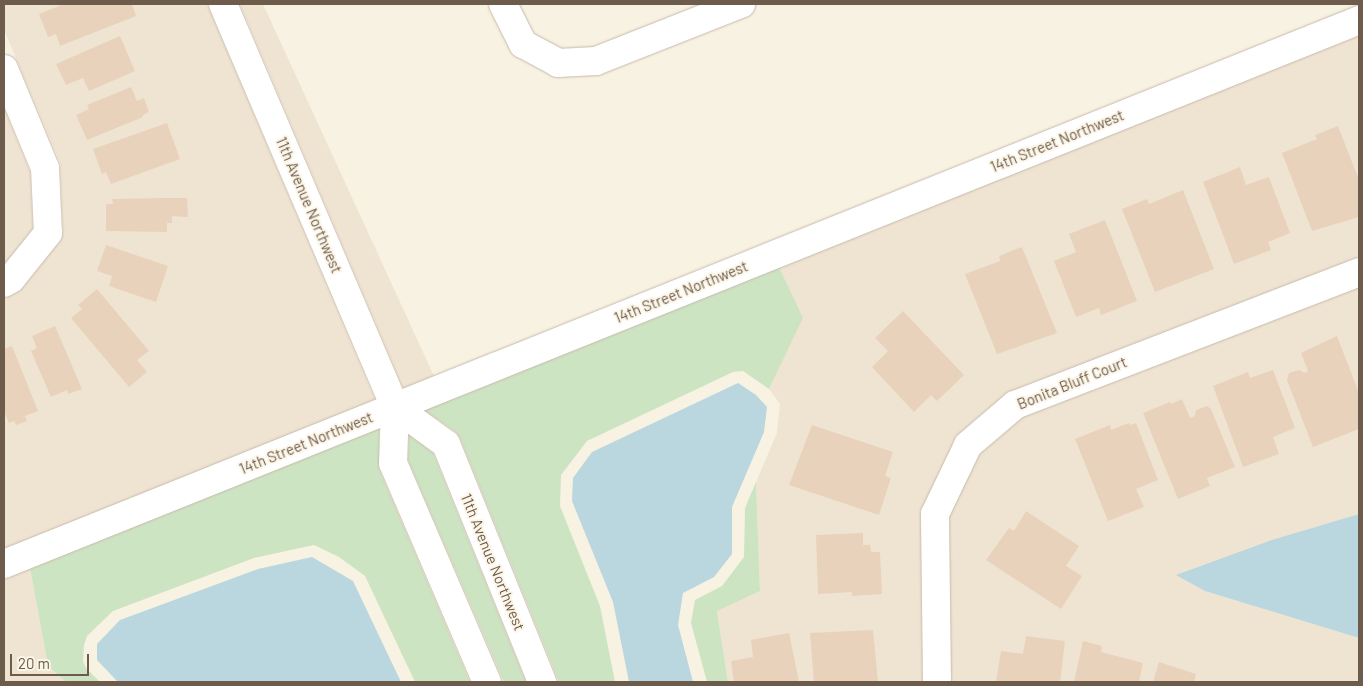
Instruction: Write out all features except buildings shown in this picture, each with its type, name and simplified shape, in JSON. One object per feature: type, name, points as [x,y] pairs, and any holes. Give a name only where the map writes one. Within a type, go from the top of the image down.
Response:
[{"type":"street","name":"11th Avenue Northwest","points":[[223,4],[395,407],[393,463],[487,682]]},
{"type":"street","points":[[504,4],[523,44],[558,63],[596,61],[741,4]]},
{"type":"street","name":"14th Street Northwest","points":[[4,564],[1359,20]]},
{"type":"street","points":[[4,69],[46,168],[48,233],[10,279],[4,283]]},
{"type":"street","name":"Bonita Bluff Court","points":[[937,682],[935,514],[968,445],[1015,405],[1359,272]]},
{"type":"street","name":"11th Avenue Northwest","points":[[395,407],[446,444],[542,682]]},
{"type":"shaded area","points":[[4,4],[207,4],[375,400],[4,550],[4,299],[22,287],[60,240],[63,231],[60,162],[4,30]]},
{"type":"shaded area","points":[[240,4],[263,4],[434,376],[404,389]]},
{"type":"shaded area","points":[[1359,35],[1359,514],[1275,539],[1205,591],[1359,638],[1359,682],[728,682],[717,610],[760,591],[756,482],[777,433],[780,404],[769,389],[802,318],[779,267]]},
{"type":"shaded area","points":[[4,109],[30,172],[33,230],[4,265]]},
{"type":"shaded area","points":[[30,568],[48,666],[66,682],[4,682],[4,579]]},
{"type":"green space","points":[[779,267],[803,318],[769,389],[743,371],[733,372],[587,441],[561,475],[560,506],[600,606],[615,682],[559,682],[460,438],[456,432],[424,410]]},
{"type":"green space","points":[[379,428],[379,469],[470,682],[415,682],[365,576],[339,557],[314,545],[254,558],[113,611],[87,636],[84,645],[83,661],[86,668],[100,682],[66,682],[48,666],[30,568]]},
{"type":"green space","points":[[409,435],[433,453],[526,682],[504,682],[408,460]]},
{"type":"green space","points":[[756,482],[760,591],[717,611],[728,682],[707,682],[691,623],[695,600],[722,586],[744,557],[745,508]]},
{"type":"water","points":[[738,383],[756,395],[767,407],[764,432],[732,507],[732,554],[714,577],[683,593],[678,625],[693,682],[629,682],[613,602],[572,501],[573,478],[592,452]]},
{"type":"water","points":[[1359,514],[1359,638],[1205,591],[1176,575],[1275,539]]},
{"type":"water","points":[[312,557],[353,581],[401,682],[118,682],[97,660],[97,644],[120,620],[258,569]]}]
